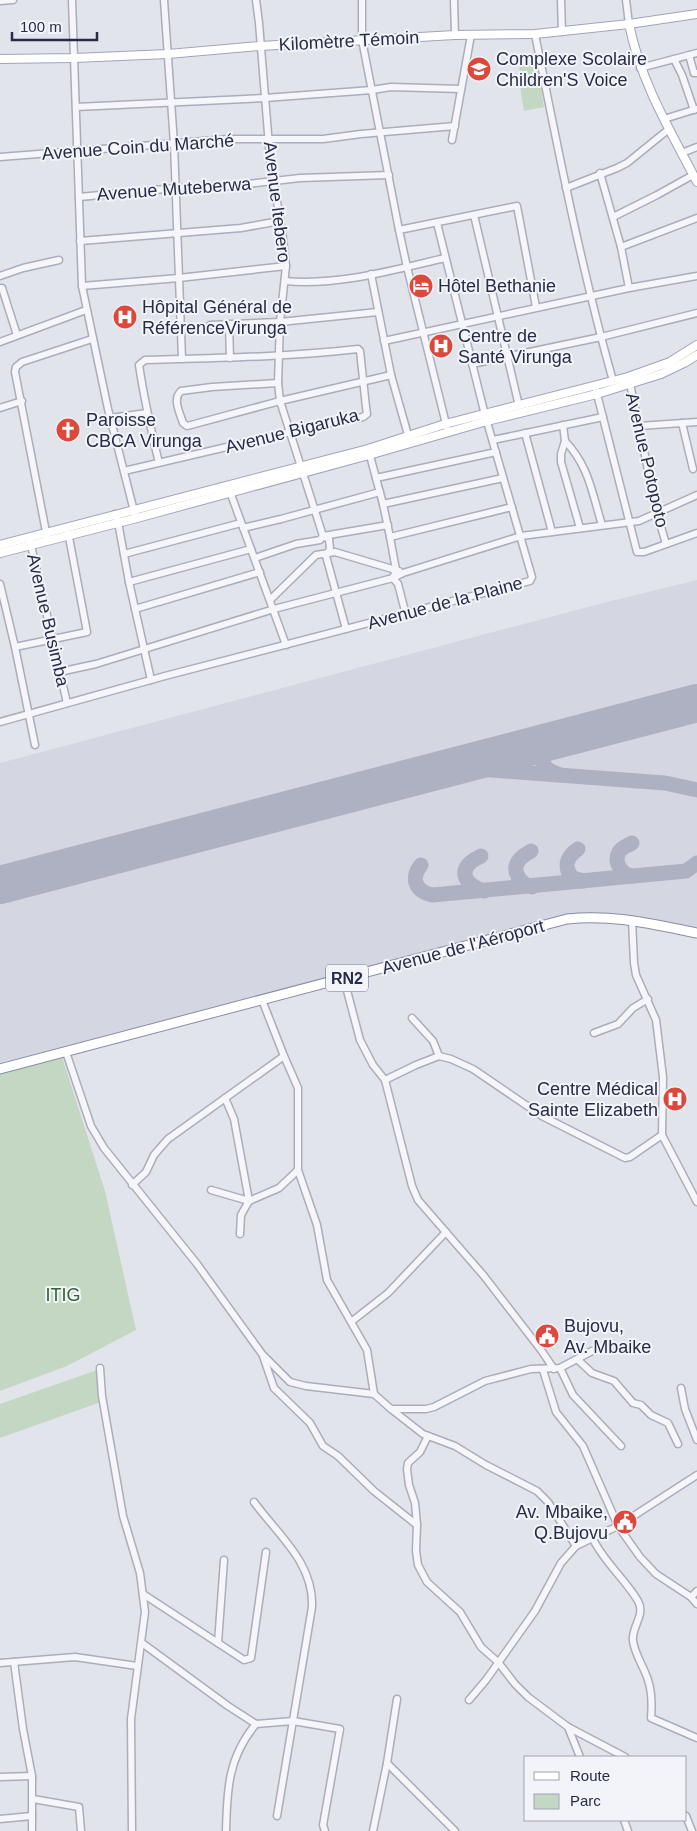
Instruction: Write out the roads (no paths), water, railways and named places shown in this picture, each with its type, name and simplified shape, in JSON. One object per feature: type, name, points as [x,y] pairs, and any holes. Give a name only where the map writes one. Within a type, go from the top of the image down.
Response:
[{"type":"highway","name":"Avenue de l'Aéroport","points":[[0,1069],[567,919],[592,916],[632,920],[697,934]]},
{"type":"main road","name":"Kilomètre Témoin","points":[[0,59],[168,54],[362,40],[455,35],[535,34],[630,24],[697,14]]},
{"type":"main road","points":[[630,24],[640,68],[695,178]]},
{"type":"main road","points":[[0,545],[47,537],[117,518],[134,510],[227,485],[301,470],[446,428],[596,390],[629,380],[670,362],[692,355],[697,345]]},
{"type":"main road","points":[[486,418],[519,406],[596,390],[613,381],[629,380]]},
{"type":"main road","points":[[368,452],[408,435],[446,428]]},
{"type":"main road","points":[[117,518],[136,518],[231,493],[273,477]]},
{"type":"main road","points":[[0,553],[30,541]]},
{"type":"street","points":[[0,1],[13,0]]},
{"type":"street","points":[[72,0],[82,286],[110,418],[136,518]]},
{"type":"street","points":[[164,0],[174,144],[182,359]]},
{"type":"street","name":"Avenue Itebero","points":[[256,0],[272,181],[286,266],[280,322],[278,383],[280,401],[315,509],[321,538],[329,539],[331,546],[325,553],[346,629]]},
{"type":"street","points":[[362,0],[362,40],[399,230],[446,428]]},
{"type":"street","points":[[454,0],[455,35]]},
{"type":"street","points":[[561,0],[562,32]]},
{"type":"street","points":[[626,0],[630,24]]},
{"type":"street","points":[[535,34],[566,188],[613,381]]},
{"type":"street","points":[[452,140],[471,35]]},
{"type":"street","points":[[640,68],[697,53]]},
{"type":"street","points":[[689,55],[694,73],[697,73]]},
{"type":"street","points":[[664,119],[696,109],[674,59]]},
{"type":"street","points":[[76,108],[265,98],[405,86],[461,89]]},
{"type":"street","name":"Avenue Coin du Marché","points":[[0,157],[229,139],[323,139],[455,126]]},
{"type":"street","points":[[566,188],[627,163],[669,129]]},
{"type":"street","points":[[682,153],[697,147]]},
{"type":"street","points":[[600,173],[621,247],[628,288]]},
{"type":"street","name":"Avenue Muteberwa","points":[[79,197],[176,188],[231,186],[323,176],[389,175]]},
{"type":"street","points":[[613,217],[695,178]]},
{"type":"street","points":[[399,230],[517,206],[536,307]]},
{"type":"street","points":[[474,215],[519,406]]},
{"type":"street","points":[[621,247],[697,218]]},
{"type":"street","points":[[80,241],[241,228],[280,222]]},
{"type":"street","name":"Avenue de la Plaine","points":[[0,722],[151,680],[406,615],[530,581],[532,577],[486,418],[437,223]]},
{"type":"street","points":[[285,281],[308,283],[371,274],[446,258]]},
{"type":"street","points":[[0,276],[23,268],[59,260]]},
{"type":"street","points":[[82,286],[179,278],[286,266]]},
{"type":"street","points":[[371,274],[391,375],[408,435]]},
{"type":"street","points":[[384,341],[536,307],[697,276]]},
{"type":"street","points":[[0,288],[2,288],[17,335]]},
{"type":"street","points":[[0,342],[86,310]]},
{"type":"street","points":[[210,325],[280,322],[378,312]]},
{"type":"street","points":[[472,364],[601,338],[697,313]]},
{"type":"street","points":[[229,324],[230,358]]},
{"type":"street","points":[[47,537],[15,372],[18,364],[92,340]]},
{"type":"street","name":"Avenue Bigaruka","points":[[124,471],[365,416],[366,407],[361,353],[358,350],[280,355]]},
{"type":"street","points":[[159,463],[147,413],[139,365],[141,362],[145,360],[280,355]]},
{"type":"street","points":[[278,383],[187,390],[177,394],[176,400],[183,423],[187,426],[280,401],[364,383],[391,375]]},
{"type":"street","name":"Avenue Potopoto","points":[[629,380],[657,513],[666,544]]},
{"type":"street","points":[[596,390],[636,552],[644,552],[697,533]]},
{"type":"street","points":[[0,408],[22,401]]},
{"type":"street","points":[[110,418],[147,413]]},
{"type":"street","points":[[493,440],[603,417]]},
{"type":"street","points":[[639,426],[697,422]]},
{"type":"street","points":[[682,423],[693,469]]},
{"type":"street","points":[[563,425],[565,441],[560,462],[580,528]]},
{"type":"street","points":[[525,433],[552,532]]},
{"type":"street","points":[[565,441],[584,467],[602,526]]},
{"type":"street","points":[[368,452],[400,571]]},
{"type":"street","points":[[376,478],[496,452]]},
{"type":"street","points":[[383,504],[503,478]]},
{"type":"street","points":[[227,485],[286,645]]},
{"type":"street","points":[[124,554],[242,526],[281,520],[380,492]]},
{"type":"street","points":[[59,672],[143,650],[274,609],[393,578],[400,571],[521,536],[630,522],[657,513],[697,495]]},
{"type":"street","points":[[390,537],[512,507]]},
{"type":"street","points":[[117,518],[143,650],[151,680]]},
{"type":"street","points":[[254,558],[296,544],[388,525]]},
{"type":"street","points":[[15,647],[52,638],[85,633],[88,629],[68,531]]},
{"type":"street","points":[[321,538],[320,550],[325,553]]},
{"type":"street","name":"Avenue Busimba","points":[[30,541],[67,703]]},
{"type":"street","points":[[129,582],[251,550]]},
{"type":"street","points":[[270,600],[316,555],[336,552],[400,571]]},
{"type":"street","points":[[135,609],[260,572]]},
{"type":"street","points":[[393,578],[398,584],[406,615]]},
{"type":"street","points":[[0,584],[35,745]]},
{"type":"street","points":[[632,920],[636,975],[656,1020],[663,1077],[662,1135],[697,1202]]},
{"type":"street","points":[[344,979],[360,1040],[373,1065],[385,1080],[415,1194],[513,1313],[557,1369],[574,1395],[621,1446]]},
{"type":"street","points":[[262,1000],[299,1094],[298,1170],[317,1225],[327,1280],[367,1350],[374,1394]]},
{"type":"street","points":[[594,1033],[618,1024],[633,1008],[648,1000]]},
{"type":"street","points":[[412,1018],[432,1041],[439,1056]]},
{"type":"street","points":[[66,1052],[94,1132],[104,1148],[197,1264],[262,1354],[290,1382],[297,1385],[374,1394],[428,1436],[455,1446],[486,1465],[537,1491],[548,1502],[576,1546]]},
{"type":"street","points":[[132,1185],[146,1172],[156,1152],[168,1139],[284,1056]]},
{"type":"street","points":[[385,1080],[439,1056],[473,1069],[508,1091],[533,1110],[625,1158],[630,1157],[662,1135]]},
{"type":"street","points":[[225,1098],[232,1113],[249,1201]]},
{"type":"street","points":[[240,1234],[241,1216],[249,1201],[279,1188],[298,1170]]},
{"type":"street","points":[[211,1190],[249,1201]]},
{"type":"street","points":[[351,1322],[388,1293],[446,1232]]},
{"type":"street","points":[[391,1409],[426,1409],[434,1407],[485,1381],[531,1369],[557,1369],[578,1360],[592,1351]]},
{"type":"street","points":[[262,1354],[274,1388],[310,1423],[323,1446],[338,1456],[374,1491],[417,1526]]},
{"type":"street","points":[[578,1360],[590,1372],[614,1381],[633,1403],[641,1405],[651,1415],[668,1424],[678,1444]]},
{"type":"street","points":[[100,1368],[102,1396],[123,1516],[139,1568],[145,1612],[132,1719],[132,1831]]},
{"type":"street","points":[[543,1370],[556,1412],[583,1446],[618,1526],[636,1552],[656,1574],[691,1596],[697,1604]]},
{"type":"street","points":[[681,1388],[685,1409],[697,1440]]},
{"type":"street","points":[[428,1436],[420,1452],[408,1463],[409,1485],[415,1503],[418,1565],[427,1582],[460,1612],[481,1647],[498,1662],[528,1697],[568,1727],[623,1756]]},
{"type":"street","points":[[468,1700],[535,1611],[561,1563],[576,1546],[618,1526],[697,1475]]},
{"type":"street","points":[[254,1502],[289,1544],[310,1581],[313,1593],[277,1816]]},
{"type":"street","points":[[593,1539],[641,1609],[633,1634],[633,1641],[650,1686],[651,1718],[697,1738]]},
{"type":"street","points":[[143,1594],[244,1660],[251,1658],[266,1552]]},
{"type":"street","points":[[218,1642],[224,1560]]},
{"type":"street","points":[[691,1596],[697,1591]]},
{"type":"street","points":[[142,1643],[228,1706],[256,1724],[293,1721],[340,1729],[323,1825],[325,1831]]},
{"type":"street","points":[[0,1663],[75,1657],[137,1666]]},
{"type":"street","points":[[14,1662],[23,1729],[32,1776],[32,1831]]},
{"type":"street","points":[[373,1831],[387,1763],[397,1699]]},
{"type":"street","points":[[226,1831],[227,1793],[230,1773],[236,1755],[246,1736],[256,1724]]},
{"type":"street","points":[[568,1727],[580,1756]]},
{"type":"street","points":[[387,1763],[455,1831]]},
{"type":"street","points":[[0,1777],[32,1776]]},
{"type":"street","points":[[33,1799],[79,1807],[81,1831]]},
{"type":"street","points":[[0,1819],[32,1816]]},
{"type":"street","points":[[687,1818],[692,1831]]},
{"type":"place","name":"Complexe Scolaire Children'S Voice","points":[[479,69]]},
{"type":"place","name":"Hôtel Bethanie","points":[[421,286]]},
{"type":"place","name":"Hôpital Général de RéférenceVirunga","points":[[125,317]]},
{"type":"place","name":"Centre de Santé Virunga","points":[[441,346]]},
{"type":"place","name":"Paroisse CBCA Virunga","points":[[68,430]]},
{"type":"place","name":"Centre Médical Sainte Elizabeth","points":[[675,1099]]},
{"type":"place","name":"Bujovu, Av. Mbaike","points":[[547,1336]]},
{"type":"place","name":"Av. Mbaike, Q.Bujovu","points":[[625,1522]]},
{"type":"park label","name":"ITIG","points":[[63,1295]]}]
